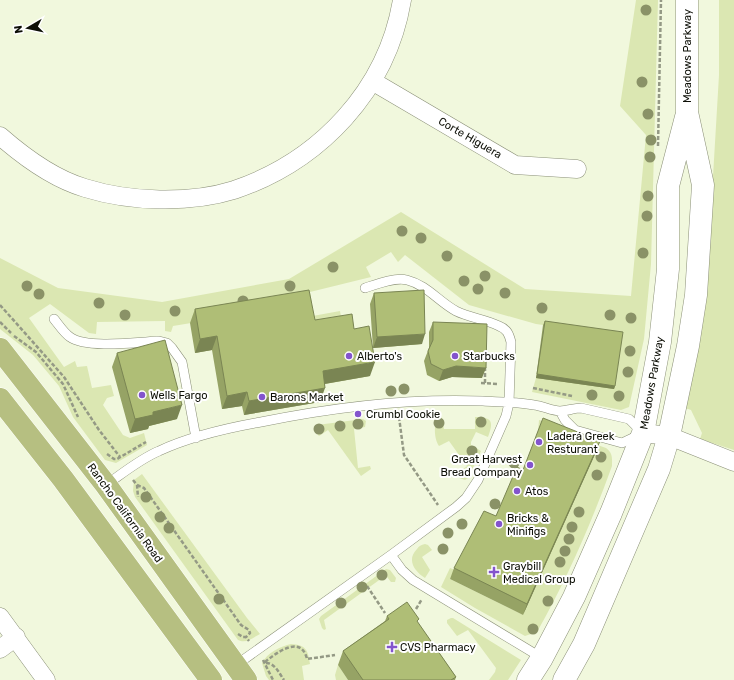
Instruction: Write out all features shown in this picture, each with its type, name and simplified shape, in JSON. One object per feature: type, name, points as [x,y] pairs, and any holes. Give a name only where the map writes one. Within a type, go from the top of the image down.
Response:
[{"type":"main road","name":"Meadows Parkway","points":[[564,680],[584,644],[658,469],[669,436],[688,346],[696,294],[701,240],[703,185],[687,112],[687,0]]},
{"type":"main road","name":"Meadows Parkway","points":[[528,680],[542,658],[574,597],[611,513],[643,433],[660,342],[668,269],[668,186],[687,112]]},
{"type":"main road","name":"Rancho California Road","points":[[0,349],[106,485],[241,673]]},
{"type":"main road","points":[[0,388],[12,394],[80,480],[106,485]]},
{"type":"main road","points":[[0,399],[63,479],[210,680]]},
{"type":"street","points":[[0,136],[23,156],[52,173],[84,188],[122,197],[162,200],[197,198],[233,190],[270,176],[306,154],[340,124],[358,104],[372,81],[386,53],[399,20],[402,0]]},
{"type":"street","name":"Corte Higuera","points":[[372,81],[515,164],[577,168]]},
{"type":"street","points":[[643,433],[669,436],[734,462]]},
{"type":"street","points":[[0,617],[46,680]]},
{"type":"street","points":[[0,649],[16,638]]},
{"type":"lane","points":[[241,673],[256,651],[391,555],[466,498],[478,480],[502,426],[509,403],[511,342],[509,334],[504,328],[468,317],[454,310],[428,290],[406,279],[395,280],[365,288]]},
{"type":"lane","points":[[54,319],[70,338],[78,341],[93,344],[159,341],[166,343],[172,348],[182,362],[196,438]]},
{"type":"lane","points":[[106,485],[150,455],[196,438],[233,427],[354,407],[429,401],[534,405],[560,412],[573,408],[581,408],[629,419],[643,433],[622,443],[575,430],[565,420],[560,412]]},
{"type":"lane","points":[[391,555],[402,570],[413,580],[542,658]]},
{"type":"path","points":[[658,147],[661,0]]},
{"type":"path","points":[[0,306],[64,377],[99,430],[120,457]]},
{"type":"path","points":[[0,322],[14,336],[36,352],[63,384],[77,416],[81,421]]},
{"type":"path","points":[[485,383],[486,362]]},
{"type":"path","points":[[398,417],[404,456],[438,506]]},
{"type":"path","points":[[117,459],[146,442]]},
{"type":"path","points":[[104,450],[108,456],[117,459],[127,470],[137,485],[138,496],[142,502]]},
{"type":"path","points":[[137,485],[144,488],[242,625],[249,630],[250,633],[246,637]]},
{"type":"path","points":[[367,586],[385,613]]},
{"type":"path","points":[[234,630],[239,636],[246,637],[265,662],[273,680]]},
{"type":"path","points":[[265,662],[291,646],[302,650],[307,659],[335,656]]},
{"type":"path","points":[[265,662],[274,666],[284,680]]},
{"type":"green space","points":[[636,0],[658,0],[651,264],[644,339],[629,407],[621,410],[532,392],[536,378],[621,336],[536,324],[469,305],[405,255],[398,262],[391,252],[366,267],[371,277],[310,292],[312,303],[173,326],[171,332],[165,331],[165,321],[97,322],[96,334],[89,333],[50,304],[29,318],[64,367],[75,361],[77,367],[87,366],[92,388],[111,385],[114,396],[107,398],[103,405],[123,435],[130,438],[144,433],[147,445],[116,463],[105,460],[73,417],[59,386],[33,355],[0,329],[0,258],[58,288],[162,302],[289,279],[401,212],[525,289],[631,296],[646,135],[620,106]]},
{"type":"green space","points":[[719,0],[734,0],[734,450],[700,439],[702,433],[691,410],[685,408],[706,295],[719,75]]},
{"type":"green space","points":[[340,311],[343,328],[310,334],[307,317]]},
{"type":"green space","points":[[439,416],[441,416],[444,429],[475,429],[475,417],[485,418],[490,421],[491,427],[488,437],[476,432],[471,442],[471,445],[481,451],[468,478],[465,480],[459,478],[458,473],[467,466],[449,441],[439,446],[437,443],[435,427]]},
{"type":"green space","points":[[363,419],[366,421],[365,427],[354,429],[358,468],[370,466],[371,469],[361,476],[328,430],[319,436],[315,427],[317,425]]},
{"type":"green space","points":[[539,420],[546,422],[569,435],[606,448],[611,454],[612,466],[587,530],[558,592],[537,632],[525,636],[441,587],[450,568],[455,570],[450,579],[523,615]]},
{"type":"green space","points":[[142,474],[260,634],[246,641],[238,640],[135,497],[133,491],[134,480]]},
{"type":"green space","points":[[425,544],[432,550],[422,557],[430,570],[425,578],[415,569],[412,557],[419,546]]},
{"type":"green space","points":[[386,569],[390,570],[396,578],[395,582],[391,582],[387,577],[382,578],[324,620],[326,629],[324,630],[322,628],[319,619],[321,616]]},
{"type":"green space","points":[[451,618],[521,660],[508,680],[489,680],[496,668],[468,630],[457,636],[447,623],[447,620]]},
{"type":"green space","points":[[291,644],[303,647],[307,652],[310,664],[302,666],[304,680],[269,680],[266,676],[262,663],[264,659],[275,650]]},
{"type":"green space","points":[[338,665],[348,680],[336,680],[335,675]]},
{"type":"building","points":[[309,290],[315,320],[352,314],[354,329],[369,326],[375,362],[323,371],[325,388],[249,401],[247,392],[227,396],[217,336],[200,339],[195,309]]},
{"type":"building","points":[[424,290],[425,334],[377,337],[374,293]]},
{"type":"building","points":[[545,321],[623,332],[615,386],[537,374]]},
{"type":"building","name":"Starbucks","points":[[433,322],[487,324],[486,368],[456,366],[443,370],[431,364],[428,351],[433,340]]},
{"type":"building","points":[[165,340],[182,405],[153,412],[153,415],[135,419],[117,353]]},
{"type":"building","points":[[543,418],[600,441],[527,604],[454,568],[484,511],[496,516],[517,467],[523,470]]},
{"type":"building","name":"CVS Pharmacy","points":[[407,602],[419,619],[417,621],[456,677],[451,680],[363,680],[343,651],[389,619],[387,616]]},
{"type":"place","name":"Alberto's","points":[[349,356]]},
{"type":"place","name":"Starbucks","points":[[455,356]]},
{"type":"place","name":"Wells Fargo","points":[[142,395]]},
{"type":"place","name":"Barons Market","points":[[262,397]]},
{"type":"place","name":"Crumbl Cookie","points":[[358,414]]},
{"type":"place","name":"Laderá Greek Resturant","points":[[539,442]]},
{"type":"place","name":"Great Harvest Bread Company","points":[[530,465]]},
{"type":"place","name":"Atos","points":[[517,491]]},
{"type":"place","name":"Bricks & Minifigs","points":[[499,524]]},
{"type":"place","name":"Graybill Medical Group","points":[[494,572]]},
{"type":"place","name":"CVS Pharmacy","points":[[392,647]]}]
